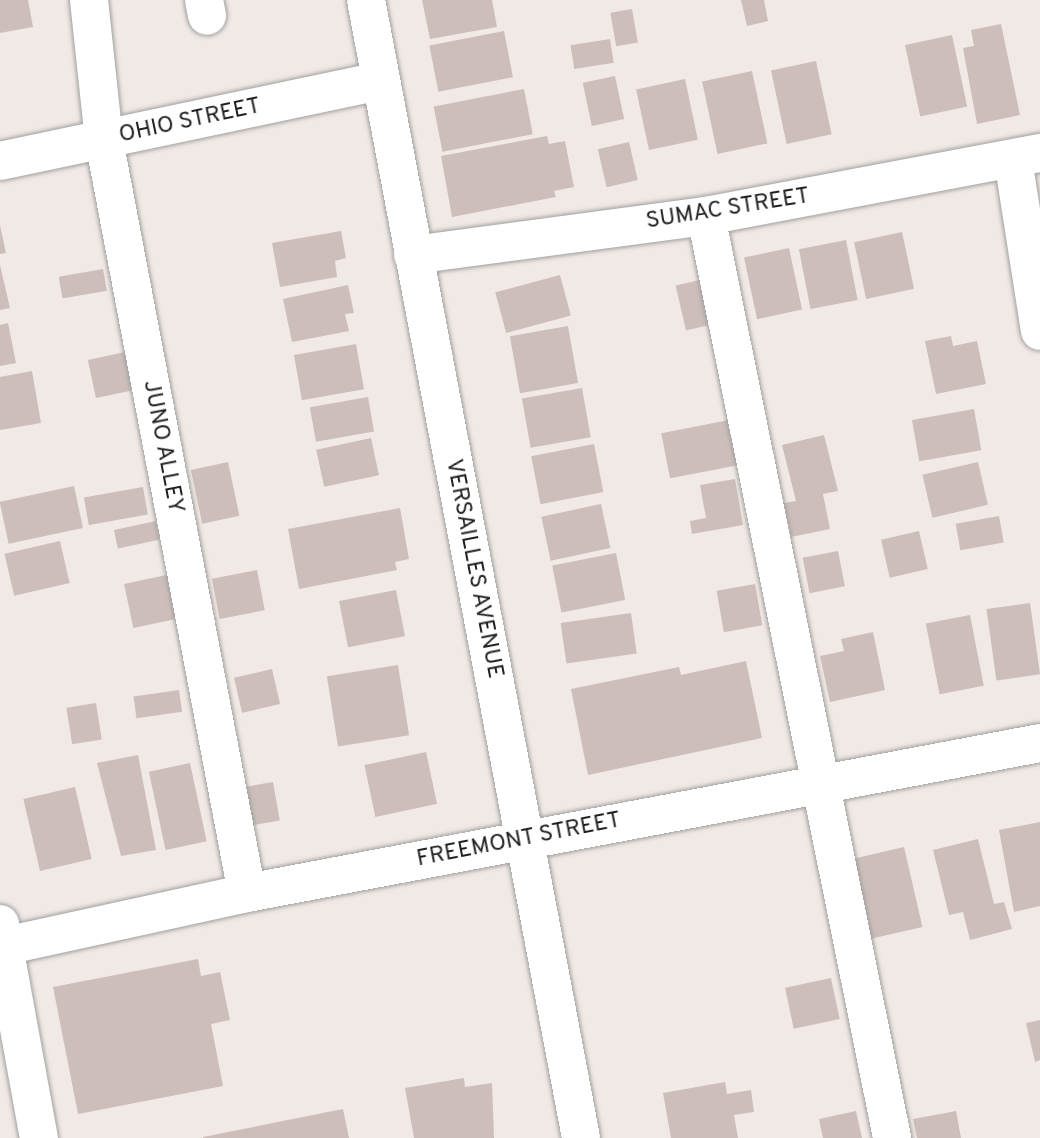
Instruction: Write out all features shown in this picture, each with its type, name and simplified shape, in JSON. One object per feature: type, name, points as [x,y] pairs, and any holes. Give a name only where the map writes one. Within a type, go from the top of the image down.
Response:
[{"type":"street","name":"JUNO ALLEY","points":[[89,0],[104,140],[247,893]]},
{"type":"street","name":"VERSAILLES AVENUE","points":[[366,0],[581,1138]]},
{"type":"street","name":"OHIO STREET","points":[[0,162],[381,81]]},
{"type":"street","name":"SUMAC STREET","points":[[414,255],[706,216],[1026,156]]},
{"type":"street","points":[[1026,156],[1040,331]]},
{"type":"street","points":[[706,216],[824,782],[892,1138]]},
{"type":"street","name":"FREEMONT STREET","points":[[1,939],[1040,743]]},
{"type":"street","points":[[1,939],[39,1138]]},
{"type":"building","points":[[0,0],[28,0],[33,27],[0,33]]},
{"type":"building","points":[[422,0],[492,0],[497,27],[430,39]]},
{"type":"building","points":[[741,0],[764,0],[768,21],[747,26]]},
{"type":"building","points":[[632,9],[638,42],[616,46],[610,13]]},
{"type":"building","points":[[1001,24],[1020,115],[977,124],[963,48],[974,46],[971,30]]},
{"type":"building","points":[[504,31],[513,77],[438,92],[429,46]]},
{"type":"building","points":[[952,35],[967,106],[920,116],[905,45]]},
{"type":"building","points":[[610,39],[614,63],[574,69],[570,45]]},
{"type":"building","points":[[816,61],[832,134],[787,144],[771,71]]},
{"type":"building","points":[[752,71],[767,143],[717,154],[702,82]]},
{"type":"building","points":[[615,76],[624,119],[592,126],[583,83]]},
{"type":"building","points":[[685,79],[698,140],[649,150],[636,89]]},
{"type":"building","points":[[524,89],[533,134],[442,152],[434,107]]},
{"type":"building","points":[[547,136],[549,144],[565,141],[574,187],[554,191],[556,197],[452,217],[441,156]]},
{"type":"building","points":[[629,142],[638,180],[607,187],[598,149]]},
{"type":"building","points":[[0,225],[6,253],[0,254]]},
{"type":"building","points":[[341,231],[346,258],[335,261],[337,277],[280,287],[272,243]]},
{"type":"building","points":[[902,232],[914,289],[866,299],[854,242]]},
{"type":"building","points":[[846,240],[858,300],[811,309],[799,249]]},
{"type":"building","points":[[789,248],[802,310],[757,319],[744,258]]},
{"type":"building","points":[[0,265],[10,308],[0,310]]},
{"type":"building","points":[[103,269],[107,291],[63,298],[59,277]]},
{"type":"building","points":[[560,275],[571,316],[506,333],[495,292]]},
{"type":"building","points":[[700,280],[710,325],[686,330],[676,286]]},
{"type":"building","points":[[348,285],[354,313],[345,314],[349,331],[292,342],[283,299]]},
{"type":"building","points":[[8,323],[16,363],[0,366],[0,325]]},
{"type":"building","points":[[568,326],[578,383],[520,393],[510,336]]},
{"type":"building","points":[[951,336],[953,346],[977,341],[986,384],[936,394],[925,341]]},
{"type":"building","points":[[356,344],[364,389],[302,400],[294,355]]},
{"type":"building","points":[[125,352],[133,390],[96,398],[88,360]]},
{"type":"building","points":[[32,371],[41,423],[0,430],[0,377]]},
{"type":"building","points":[[582,388],[591,437],[531,448],[522,399]]},
{"type":"building","points":[[368,397],[374,431],[316,442],[310,407]]},
{"type":"building","points":[[974,409],[981,450],[919,461],[912,420]]},
{"type":"building","points":[[729,420],[738,465],[670,478],[661,433]]},
{"type":"building","points":[[824,435],[838,491],[823,494],[830,529],[791,537],[784,503],[796,501],[782,445]]},
{"type":"building","points":[[371,438],[379,475],[324,487],[316,450]]},
{"type":"building","points":[[594,444],[603,492],[541,504],[531,456]]},
{"type":"building","points":[[228,462],[239,516],[202,524],[191,470]]},
{"type":"building","points":[[978,462],[988,505],[932,518],[922,475]]},
{"type":"building","points":[[735,479],[743,525],[692,534],[690,521],[706,518],[700,485]]},
{"type":"building","points":[[74,486],[83,528],[9,544],[0,502]]},
{"type":"building","points":[[143,487],[148,515],[89,525],[84,497]]},
{"type":"building","points":[[601,504],[610,548],[551,561],[541,517]]},
{"type":"building","points":[[400,508],[409,559],[395,562],[397,570],[299,589],[288,529]]},
{"type":"building","points":[[999,516],[1004,543],[960,550],[956,524]]},
{"type":"building","points":[[156,521],[160,540],[118,549],[114,530]]},
{"type":"building","points":[[919,531],[928,569],[890,578],[881,540]]},
{"type":"building","points":[[60,541],[70,583],[14,596],[4,554]]},
{"type":"building","points":[[838,551],[845,586],[810,593],[803,558]]},
{"type":"building","points":[[616,553],[625,600],[561,613],[552,565]]},
{"type":"building","points":[[257,570],[265,610],[220,619],[212,579]]},
{"type":"building","points":[[171,574],[180,618],[133,628],[124,584]]},
{"type":"building","points":[[755,584],[762,625],[724,632],[717,591]]},
{"type":"building","points":[[396,590],[405,636],[348,647],[339,601]]},
{"type":"building","points":[[1030,603],[1040,674],[996,680],[986,609]]},
{"type":"building","points":[[631,613],[637,654],[566,663],[561,623]]},
{"type":"building","points":[[970,615],[984,686],[940,694],[926,624]]},
{"type":"building","points":[[873,632],[885,690],[830,702],[820,656],[844,651],[841,639]]},
{"type":"building","points":[[746,661],[762,738],[588,775],[571,689],[679,667],[681,675]]},
{"type":"building","points":[[398,665],[409,735],[338,746],[327,676]]},
{"type":"building","points":[[272,669],[280,704],[242,713],[234,678]]},
{"type":"building","points":[[179,690],[182,712],[137,718],[133,696]]},
{"type":"building","points":[[96,703],[102,740],[72,744],[66,708]]},
{"type":"building","points":[[426,752],[437,804],[375,817],[364,765]]},
{"type":"building","points":[[138,755],[156,850],[121,856],[97,763]]},
{"type":"building","points":[[190,763],[207,841],[166,850],[149,772]]},
{"type":"building","points":[[273,782],[280,820],[250,826],[243,787]]},
{"type":"building","points":[[75,787],[92,859],[40,871],[23,799]]},
{"type":"building","points":[[1040,822],[1040,906],[1014,912],[999,830]]},
{"type":"building","points":[[978,839],[994,904],[1004,902],[1012,929],[970,940],[963,912],[949,915],[933,850]]},
{"type":"building","points":[[904,847],[922,927],[871,939],[852,859]]},
{"type":"building","points":[[198,959],[201,976],[220,972],[230,1020],[211,1024],[223,1086],[78,1114],[53,987]]},
{"type":"building","points":[[831,978],[840,1019],[794,1029],[785,988]]},
{"type":"building","points":[[1040,1020],[1040,1060],[1035,1062],[1026,1023]]},
{"type":"building","points":[[464,1078],[465,1087],[492,1083],[494,1138],[414,1138],[405,1088]]},
{"type":"building","points":[[725,1082],[727,1094],[751,1090],[754,1112],[734,1115],[738,1138],[671,1138],[663,1093]]},
{"type":"building","points":[[343,1109],[349,1138],[203,1138],[203,1137]]},
{"type":"building","points":[[856,1111],[862,1138],[823,1138],[819,1119]]},
{"type":"building","points":[[956,1111],[961,1138],[917,1138],[913,1119]]}]
